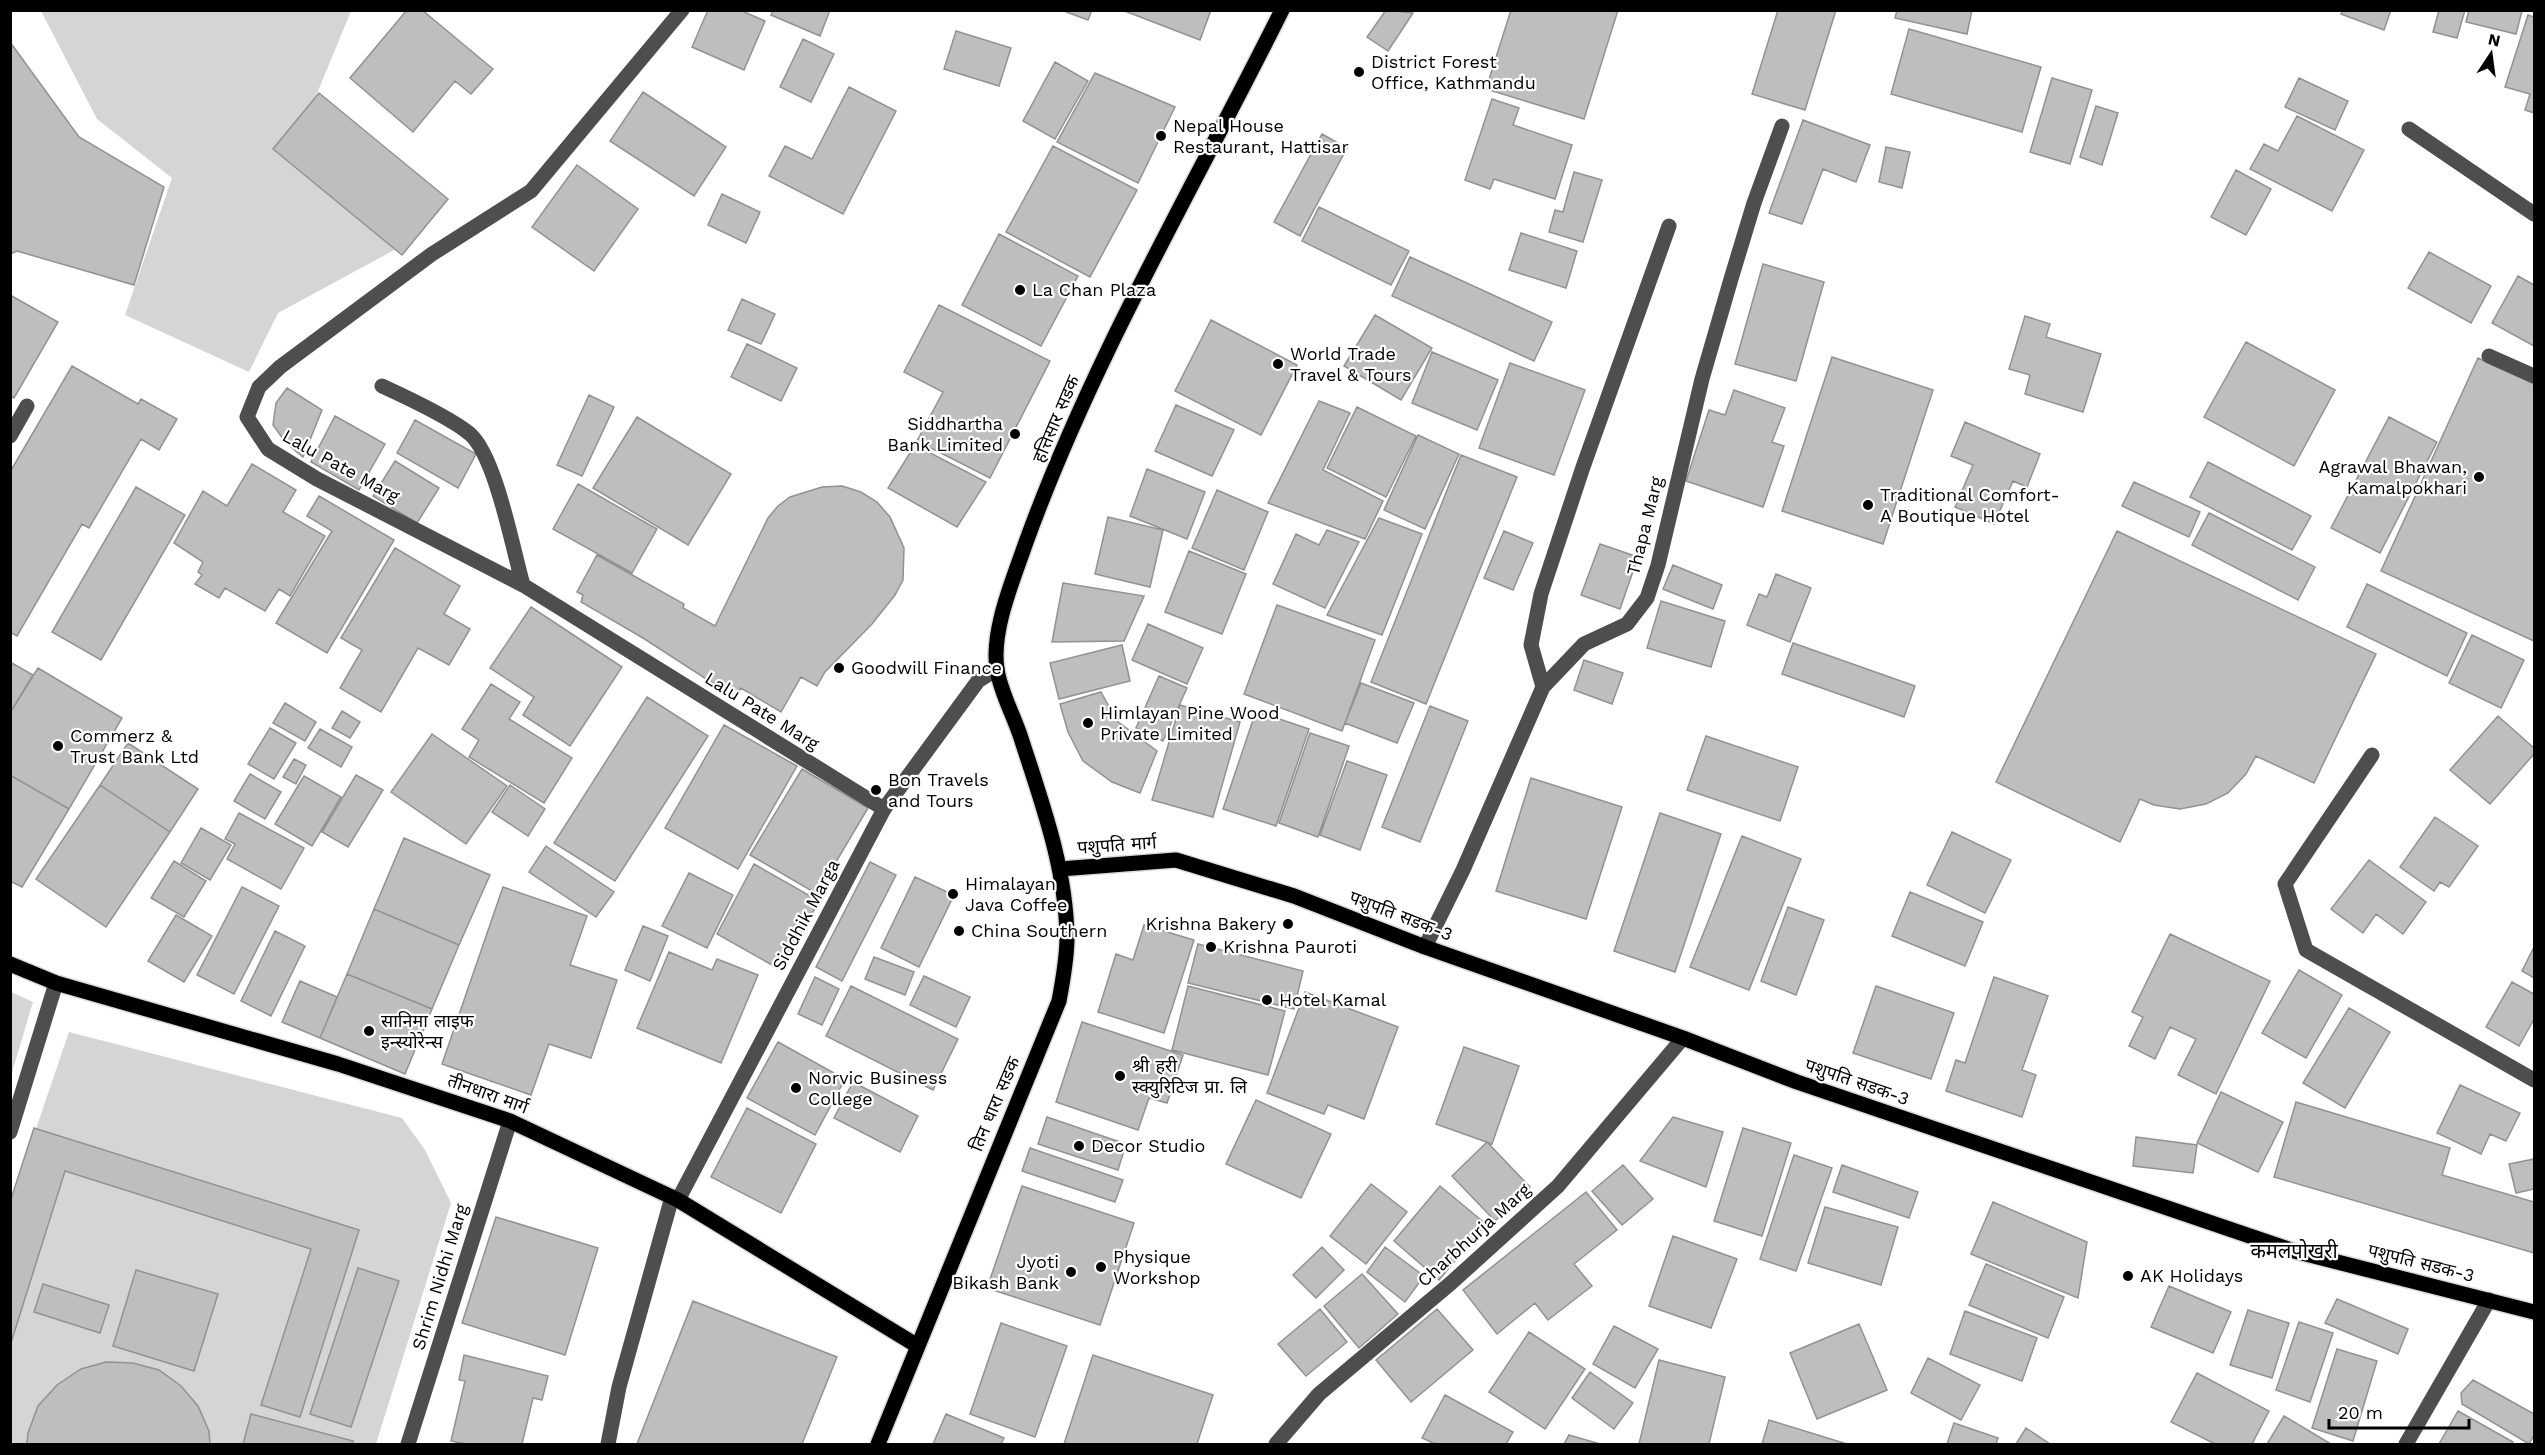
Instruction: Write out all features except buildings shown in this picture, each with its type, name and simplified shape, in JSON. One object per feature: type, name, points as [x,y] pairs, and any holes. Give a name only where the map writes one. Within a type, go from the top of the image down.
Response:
[{"type":"main road","name":"हत्तिसार सडक","points":[[1060,869],[1042,805],[997,669],[998,634],[1008,594],[1042,502],[1103,360],[1282,10]]},
{"type":"main road","name":"पशुपति मार्ग","points":[[1060,869],[1176,860]]},
{"type":"main road","name":"पशुपति सडक-3","points":[[1176,860],[1294,896],[1425,947],[1683,1038],[1797,1082],[2294,1251],[2535,1312]]},
{"type":"main road","name":"तिन धारा सडक","points":[[878,1444],[916,1345],[1059,1000],[1067,936],[1060,869]]},
{"type":"main road","name":"तीनधारा मार्ग","points":[[10,964],[56,983],[338,1064],[510,1121],[675,1199],[916,1345]]},
{"type":"street","name":"Lalu Pate Marg","points":[[682,10],[531,190],[432,254],[279,367],[259,387],[247,417],[268,449],[317,479],[523,585],[884,809]]},
{"type":"street","name":"Thapa Marg","points":[[1425,947],[1463,870],[1543,687],[1584,644],[1627,624],[1647,598],[1658,565],[1718,324],[1754,203],[1782,126]]},
{"type":"street","points":[[2409,129],[2535,214]]},
{"type":"street","points":[[1543,687],[1531,645],[1541,594],[1583,468],[1670,226]]},
{"type":"street","points":[[2489,356],[2535,376]]},
{"type":"street","points":[[382,386],[412,400],[471,435],[489,462],[523,585]]},
{"type":"street","points":[[10,436],[27,406]]},
{"type":"street","name":"Siddhik Marga","points":[[608,1444],[619,1388],[675,1199],[884,809],[978,681],[997,669]]},
{"type":"street","points":[[2372,754],[2285,884],[2306,950],[2535,1080]]},
{"type":"street","points":[[10,1132],[56,983]]},
{"type":"street","name":"Charbhurja Marg","points":[[1276,1444],[1318,1394],[1451,1283],[1558,1186],[1683,1038]]},
{"type":"street","name":"Shrim Nidhi Marg","points":[[408,1444],[510,1121]]},
{"type":"street","points":[[2406,1444],[2489,1300]]},
{"type":"shaded area","points":[[41,11],[351,11],[302,130],[396,249],[278,313],[249,372],[125,315],[172,178],[97,119]]},
{"type":"shaded area","points":[[11,992],[33,1002],[11,1076]]},
{"type":"shaded area","points":[[69,1032],[402,1118],[425,1150],[451,1203],[376,1444],[11,1444],[11,1202]]},
{"type":"place","name":"District Forest Office, Kathmandu","points":[[1359,72]]},
{"type":"place","name":"Nepal House Restaurant, Hattisar","points":[[1161,136]]},
{"type":"place","name":"La Chan Plaza","points":[[1020,290]]},
{"type":"place","name":"World Trade Travel & Tours","points":[[1278,364]]},
{"type":"place","name":"Siddhartha Bank Limited","points":[[1015,434]]},
{"type":"place","name":"Agrawal Bhawan, Kamalpokhari","points":[[2479,477]]},
{"type":"place","name":"Traditional Comfort- A Boutique Hotel","points":[[1868,505]]},
{"type":"place","name":"Goodwill Finance","points":[[839,668]]},
{"type":"place","name":"Himlayan Pine Wood Private Limited","points":[[1088,723]]},
{"type":"place","name":"Commerz & Trust Bank Ltd","points":[[58,746]]},
{"type":"place","name":"Bon Travels and Tours","points":[[876,790]]},
{"type":"place","name":"Himalayan Java Coffee","points":[[953,894]]},
{"type":"place","name":"Krishna Bakery","points":[[1288,924]]},
{"type":"place","name":"China Southern","points":[[959,931]]},
{"type":"place","name":"Krishna Pauroti","points":[[1211,947]]},
{"type":"place","name":"Hotel Kamal","points":[[1267,1000]]},
{"type":"place","name":"सानिमा लाइफ इन्स्योरेन्स","points":[[369,1031]]},
{"type":"place","name":"श्री हरी स्क्युरिटिज प्रा. लि","points":[[1120,1076]]},
{"type":"place","name":"Norvic Business College","points":[[796,1088]]},
{"type":"place","name":"Decor Studio","points":[[1079,1146]]},
{"type":"place","name":"Physique Workshop","points":[[1101,1267]]},
{"type":"place","name":"Jyoti Bikash Bank","points":[[1071,1272]]},
{"type":"place","name":"AK Holidays","points":[[2128,1276]]},
{"type":"district","name":"कमलपोखरी","points":[[2294,1251]]}]
